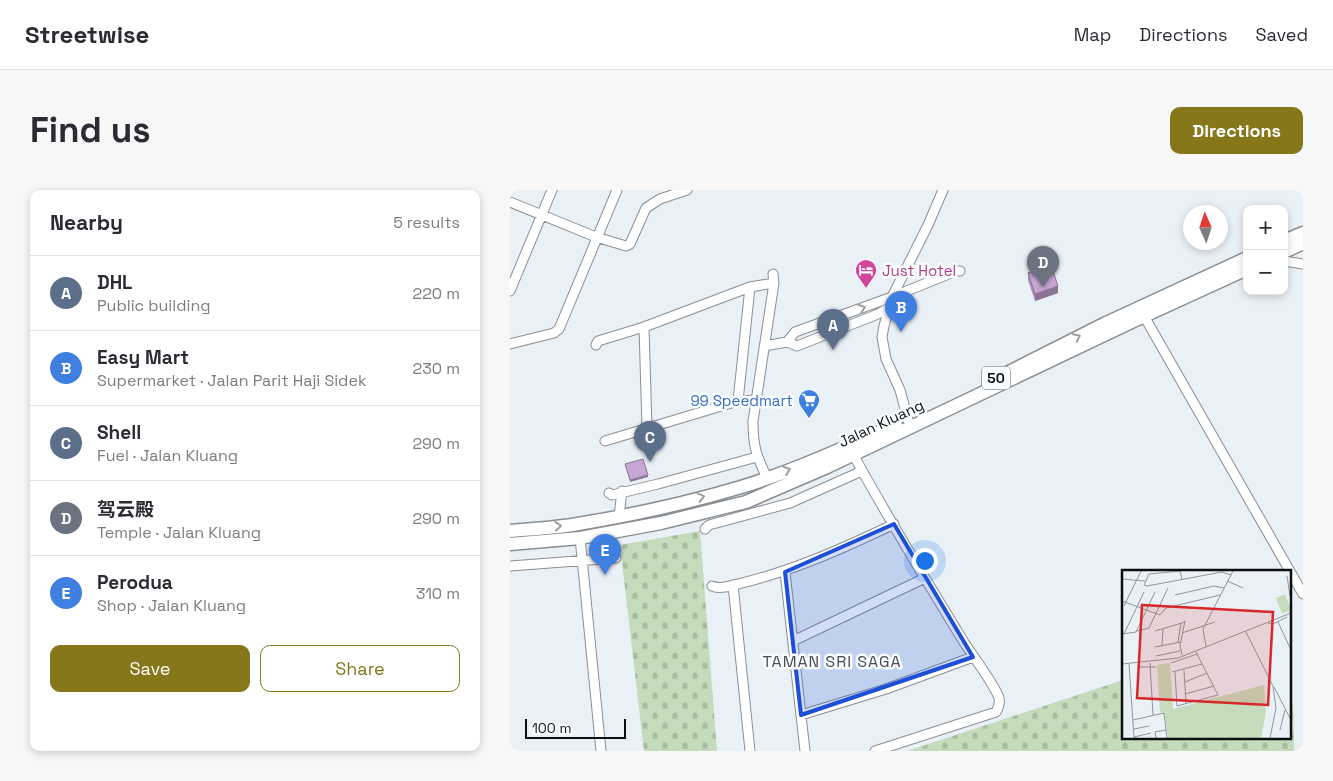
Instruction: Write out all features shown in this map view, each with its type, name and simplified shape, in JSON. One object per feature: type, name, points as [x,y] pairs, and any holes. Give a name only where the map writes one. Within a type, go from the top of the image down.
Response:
[{"type":"highway","points":[[1288,239],[1303,232]]},
{"type":"highway","points":[[1288,250],[1303,243]]},
{"type":"highway","name":"Jalan Kluang","points":[[510,531],[576,524],[619,516],[741,487],[767,478],[825,456],[908,420],[1104,324],[1243,260]]},
{"type":"highway","name":"Jalan Kluang","points":[[510,544],[580,538],[660,523],[722,515],[746,502],[790,484],[1243,271]]},
{"type":"highway","points":[[741,487],[734,494],[735,500],[746,502]]},
{"type":"highway","points":[[660,523],[667,518],[670,512],[666,508],[661,507]]},
{"type":"street","points":[[510,291],[552,190]]},
{"type":"street","points":[[510,344],[554,334],[559,329],[617,190]]},
{"type":"street","points":[[510,202],[596,237],[626,246],[630,244],[646,208],[660,199],[688,190]]},
{"type":"street","points":[[908,420],[882,337],[892,297],[928,225],[942,190]]},
{"type":"street","points":[[1288,262],[1303,264]]},
{"type":"street","points":[[787,342],[795,332],[960,271]]},
{"type":"street","points":[[596,345],[598,341],[644,327],[774,278],[752,421],[752,443],[767,478]]},
{"type":"street","points":[[738,401],[750,287]]},
{"type":"street","points":[[764,346],[787,342],[798,346],[888,308]]},
{"type":"street","points":[[1144,316],[1289,570]]},
{"type":"street","points":[[644,327],[647,428]]},
{"type":"street","points":[[604,441],[738,401],[756,400]]},
{"type":"street","points":[[853,454],[925,578],[998,696],[1000,704],[996,712],[875,751]]},
{"type":"street","points":[[610,494],[658,484],[757,457]]},
{"type":"street","points":[[706,530],[709,525],[722,515],[790,503],[862,471]]},
{"type":"street","points":[[619,516],[622,491]]},
{"type":"street","points":[[712,586],[715,588],[732,585],[784,572],[818,559],[894,524]]},
{"type":"street","points":[[580,538],[601,751]]},
{"type":"street","points":[[510,566],[616,558]]},
{"type":"street","points":[[784,572],[805,751]]},
{"type":"street","points":[[1291,573],[1303,594]]},
{"type":"street","points":[[792,641],[925,578]]},
{"type":"street","points":[[732,585],[750,751]]},
{"type":"street","points":[[801,715],[886,689],[973,657]]},
{"type":"highlighted area","points":[[894,524],[973,657],[801,715],[785,572]]},
{"type":"green space","points":[[700,531],[717,751],[644,751],[620,545]]},
{"type":"green space","points":[[1122,680],[1122,738],[1291,738],[1291,700],[1293,706],[1294,751],[907,751]]},
{"type":"building","points":[[1051,265],[1058,286],[1035,294],[1028,273]]},
{"type":"building","points":[[643,459],[648,475],[630,480],[625,464]]},
{"type":"place","name":"驾云殿","points":[[1043,287]]},
{"type":"place","name":"Just Hotel","points":[[866,289]]},
{"type":"place","name":"Easy Mart","points":[[901,332]]},
{"type":"place","name":"DHL","points":[[833,350]]},
{"type":"place","name":"99 Speedmart","points":[[809,419]]},
{"type":"place","name":"Shell","points":[[650,462]]},
{"type":"place","name":"Perodua","points":[[605,575]]},
{"type":"district","name":"TAMAN SRI SAGA","points":[[832,661]]}]
